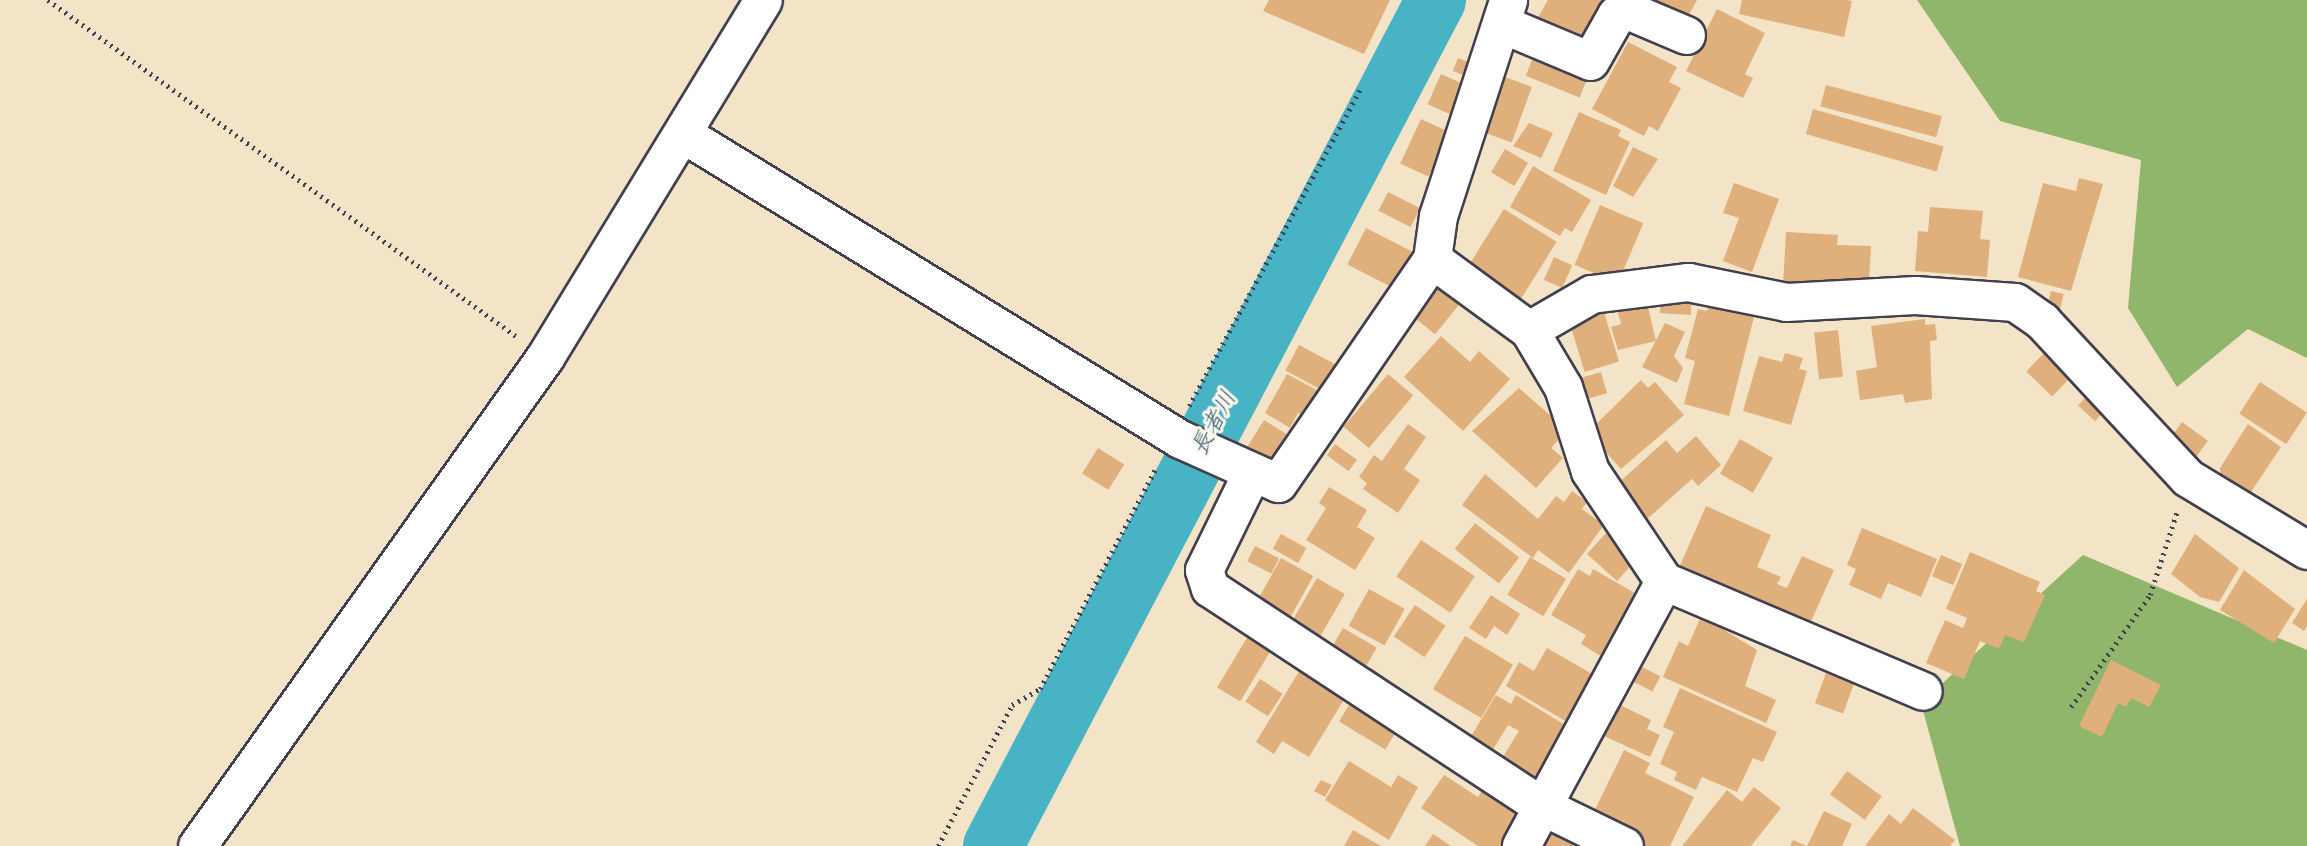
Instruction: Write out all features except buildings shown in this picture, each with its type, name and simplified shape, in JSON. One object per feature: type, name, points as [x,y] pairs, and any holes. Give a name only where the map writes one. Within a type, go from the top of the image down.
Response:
[{"type":"street","points":[[197,846],[545,357],[685,135],[763,0]]},
{"type":"street","points":[[685,135],[1177,437],[1278,482],[1432,259],[1438,216],[1505,12],[1590,61],[1616,15],[1627,10],[1686,35]]},
{"type":"street","points":[[1432,259],[1529,330],[1563,387],[1590,471],[1664,582],[1923,691]]},
{"type":"street","points":[[1529,330],[1591,294],[1688,282],[1786,302],[1929,295],[2015,302],[2042,321],[2188,478],[2307,551]]},
{"type":"street","points":[[1242,467],[1204,581],[1544,807],[1624,846]]},
{"type":"street","points":[[1521,846],[1664,582]]},
{"type":"path","points":[[48,0],[545,357]]},
{"type":"path","points":[[938,846],[1012,705],[1040,689],[1360,90]]},
{"type":"path","points":[[2071,707],[2150,595],[2188,478]]},
{"type":"green space","points":[[1917,0],[2307,0],[2307,358],[2248,329],[2177,387],[2128,308],[2141,160],[2000,121]]},
{"type":"green space","points":[[2083,555],[2307,650],[2307,846],[1960,846],[1921,703]]},
{"type":"waterway","name":"長者川","points":[[993,846],[1436,0]]}]
